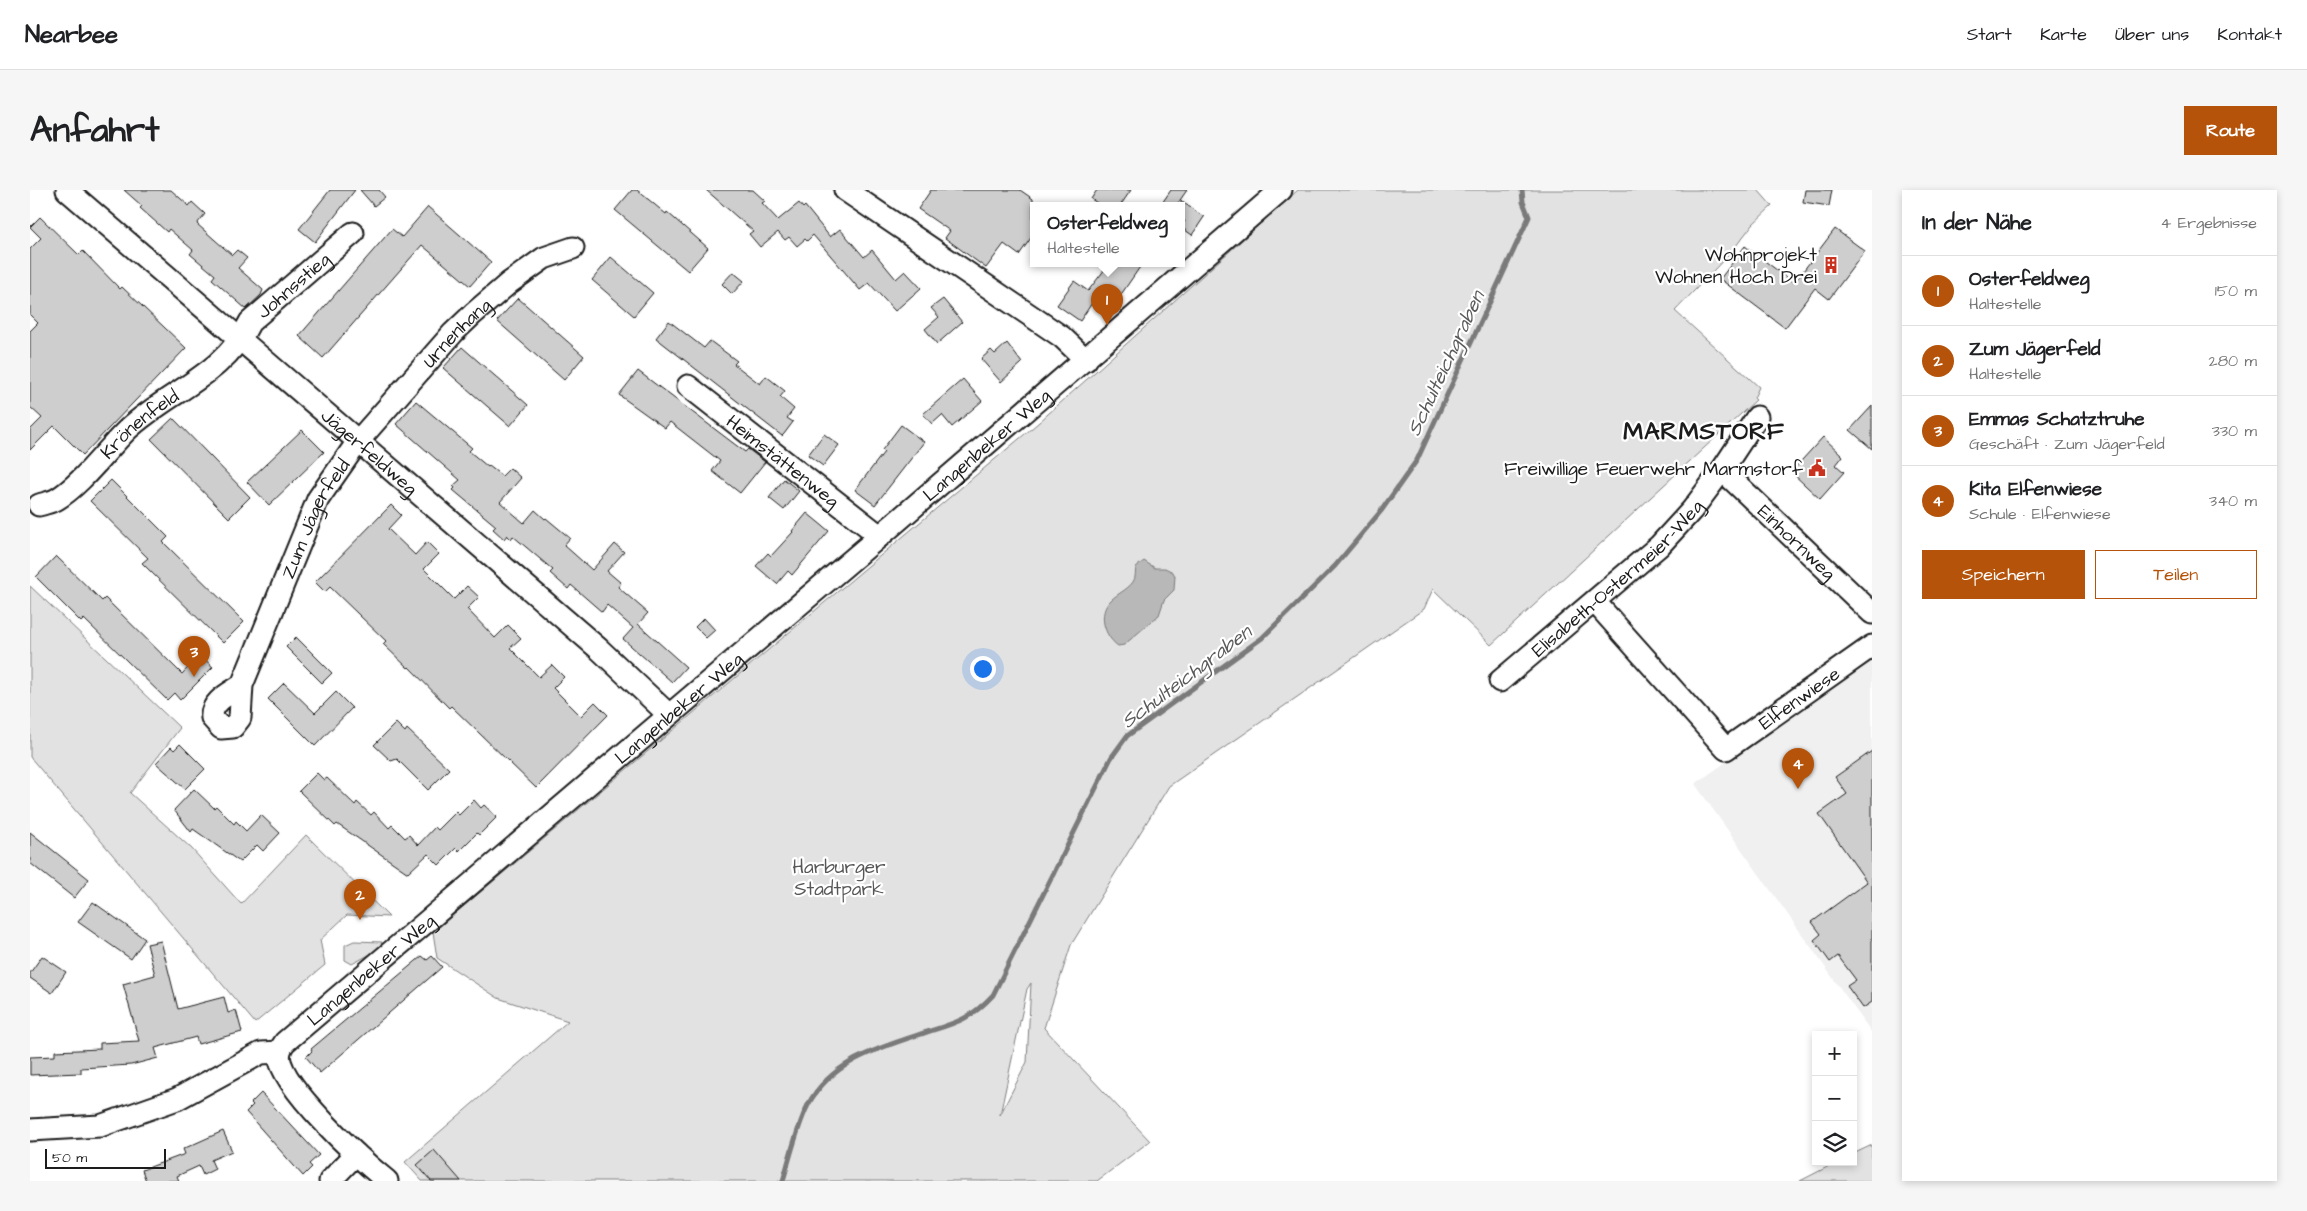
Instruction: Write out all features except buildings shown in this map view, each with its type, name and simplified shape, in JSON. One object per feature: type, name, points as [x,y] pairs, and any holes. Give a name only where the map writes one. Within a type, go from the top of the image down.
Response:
[{"type":"street","points":[[845,190],[1062,337],[1086,360]]},
{"type":"street","name":"Langenbeker Weg","points":[[280,1052],[284,1042],[351,984],[880,536],[1281,190]]},
{"type":"street","name":"Jägerfeldweg","points":[[77,193],[240,341],[359,440],[599,650],[669,715]]},
{"type":"street","name":"Johnsstieg","points":[[240,341],[250,322],[353,233]]},
{"type":"street","name":"Urnenhang","points":[[359,440],[453,333],[473,314],[509,283],[544,258],[573,248]]},
{"type":"street","name":"Krönenfeld","points":[[39,505],[57,499],[84,476],[129,428],[221,361],[240,341]]},
{"type":"street","name":"Heimstättenweg","points":[[688,386],[880,536]]},
{"type":"street","name":"Elisabeth-Ostermeier-Weg","points":[[1500,681],[1659,546],[1692,510],[1722,470],[1757,417]]},
{"type":"street","name":"Zum Jägerfeld","points":[[242,685],[318,499],[359,440]]},
{"type":"street","name":"Einhornweg","points":[[1722,470],[1872,613]]},
{"type":"street","name":"Elfenwiese","points":[[1595,602],[1726,749],[1872,646]]},
{"type":"street","points":[[30,1130],[100,1126],[177,1099],[262,1053],[280,1052],[284,1072],[292,1084],[356,1154],[387,1181]]},
{"type":"street","points":[[330,1181],[356,1154]]},
{"type":"shaded area","points":[[1144,561],[1155,568],[1165,568],[1173,572],[1175,576],[1174,590],[1164,600],[1159,615],[1124,645],[1118,646],[1113,642],[1106,630],[1103,618],[1104,611],[1111,600],[1133,582],[1136,567]]},
{"type":"shaded area","points":[[1872,659],[1872,1033],[1695,784]]},
{"type":"green space","name":"Harburger Stadtpark","points":[[1298,190],[1758,190],[1772,206],[1753,224],[1732,251],[1675,311],[1759,387],[1754,398],[1756,400],[1491,645],[1433,589],[1424,609],[1169,786],[1071,945],[1044,1028],[1150,1141],[1097,1181],[422,1181],[405,1162],[568,1021],[498,998],[437,958],[433,932],[1038,423]],"holes":[[[1031,983],[1027,1062],[1000,1115],[1027,989]]]},
{"type":"green space","points":[[30,586],[180,728],[130,793],[191,848],[241,904],[306,835],[389,917],[347,915],[320,940],[325,965],[255,1023],[30,757]]},
{"type":"green space","points":[[354,941],[382,942],[378,950],[352,964],[345,960],[345,945]]},
{"type":"green space","points":[[1872,1145],[1872,1181],[1800,1181],[1829,1166],[1857,1166],[1857,1152]]},
{"type":"waterway","name":"Schulteichgraben","points":[[783,1181],[804,1113],[818,1090],[830,1077],[843,1067],[874,1050],[961,1020],[977,1010],[993,995],[1111,758],[1127,736],[1262,638],[1335,566],[1381,511],[1417,460],[1529,217],[1523,202],[1522,190]]},
{"type":"place","name":"Wohnprojekt Wohnen Hoch Drei","points":[[1831,265]]},
{"type":"place","name":"Osterfeldweg","points":[[1107,325]]},
{"type":"place","name":"Freiwillige Feuerwehr Marmstorf","points":[[1817,468]]},
{"type":"place","name":"Emmas Schatztruhe","points":[[194,677]]},
{"type":"place","name":"Kita Elfenwiese","points":[[1798,789]]},
{"type":"place","name":"Zum Jägerfeld","points":[[360,920]]},
{"type":"district","name":"MARMSTORF","points":[[1704,431]]}]
